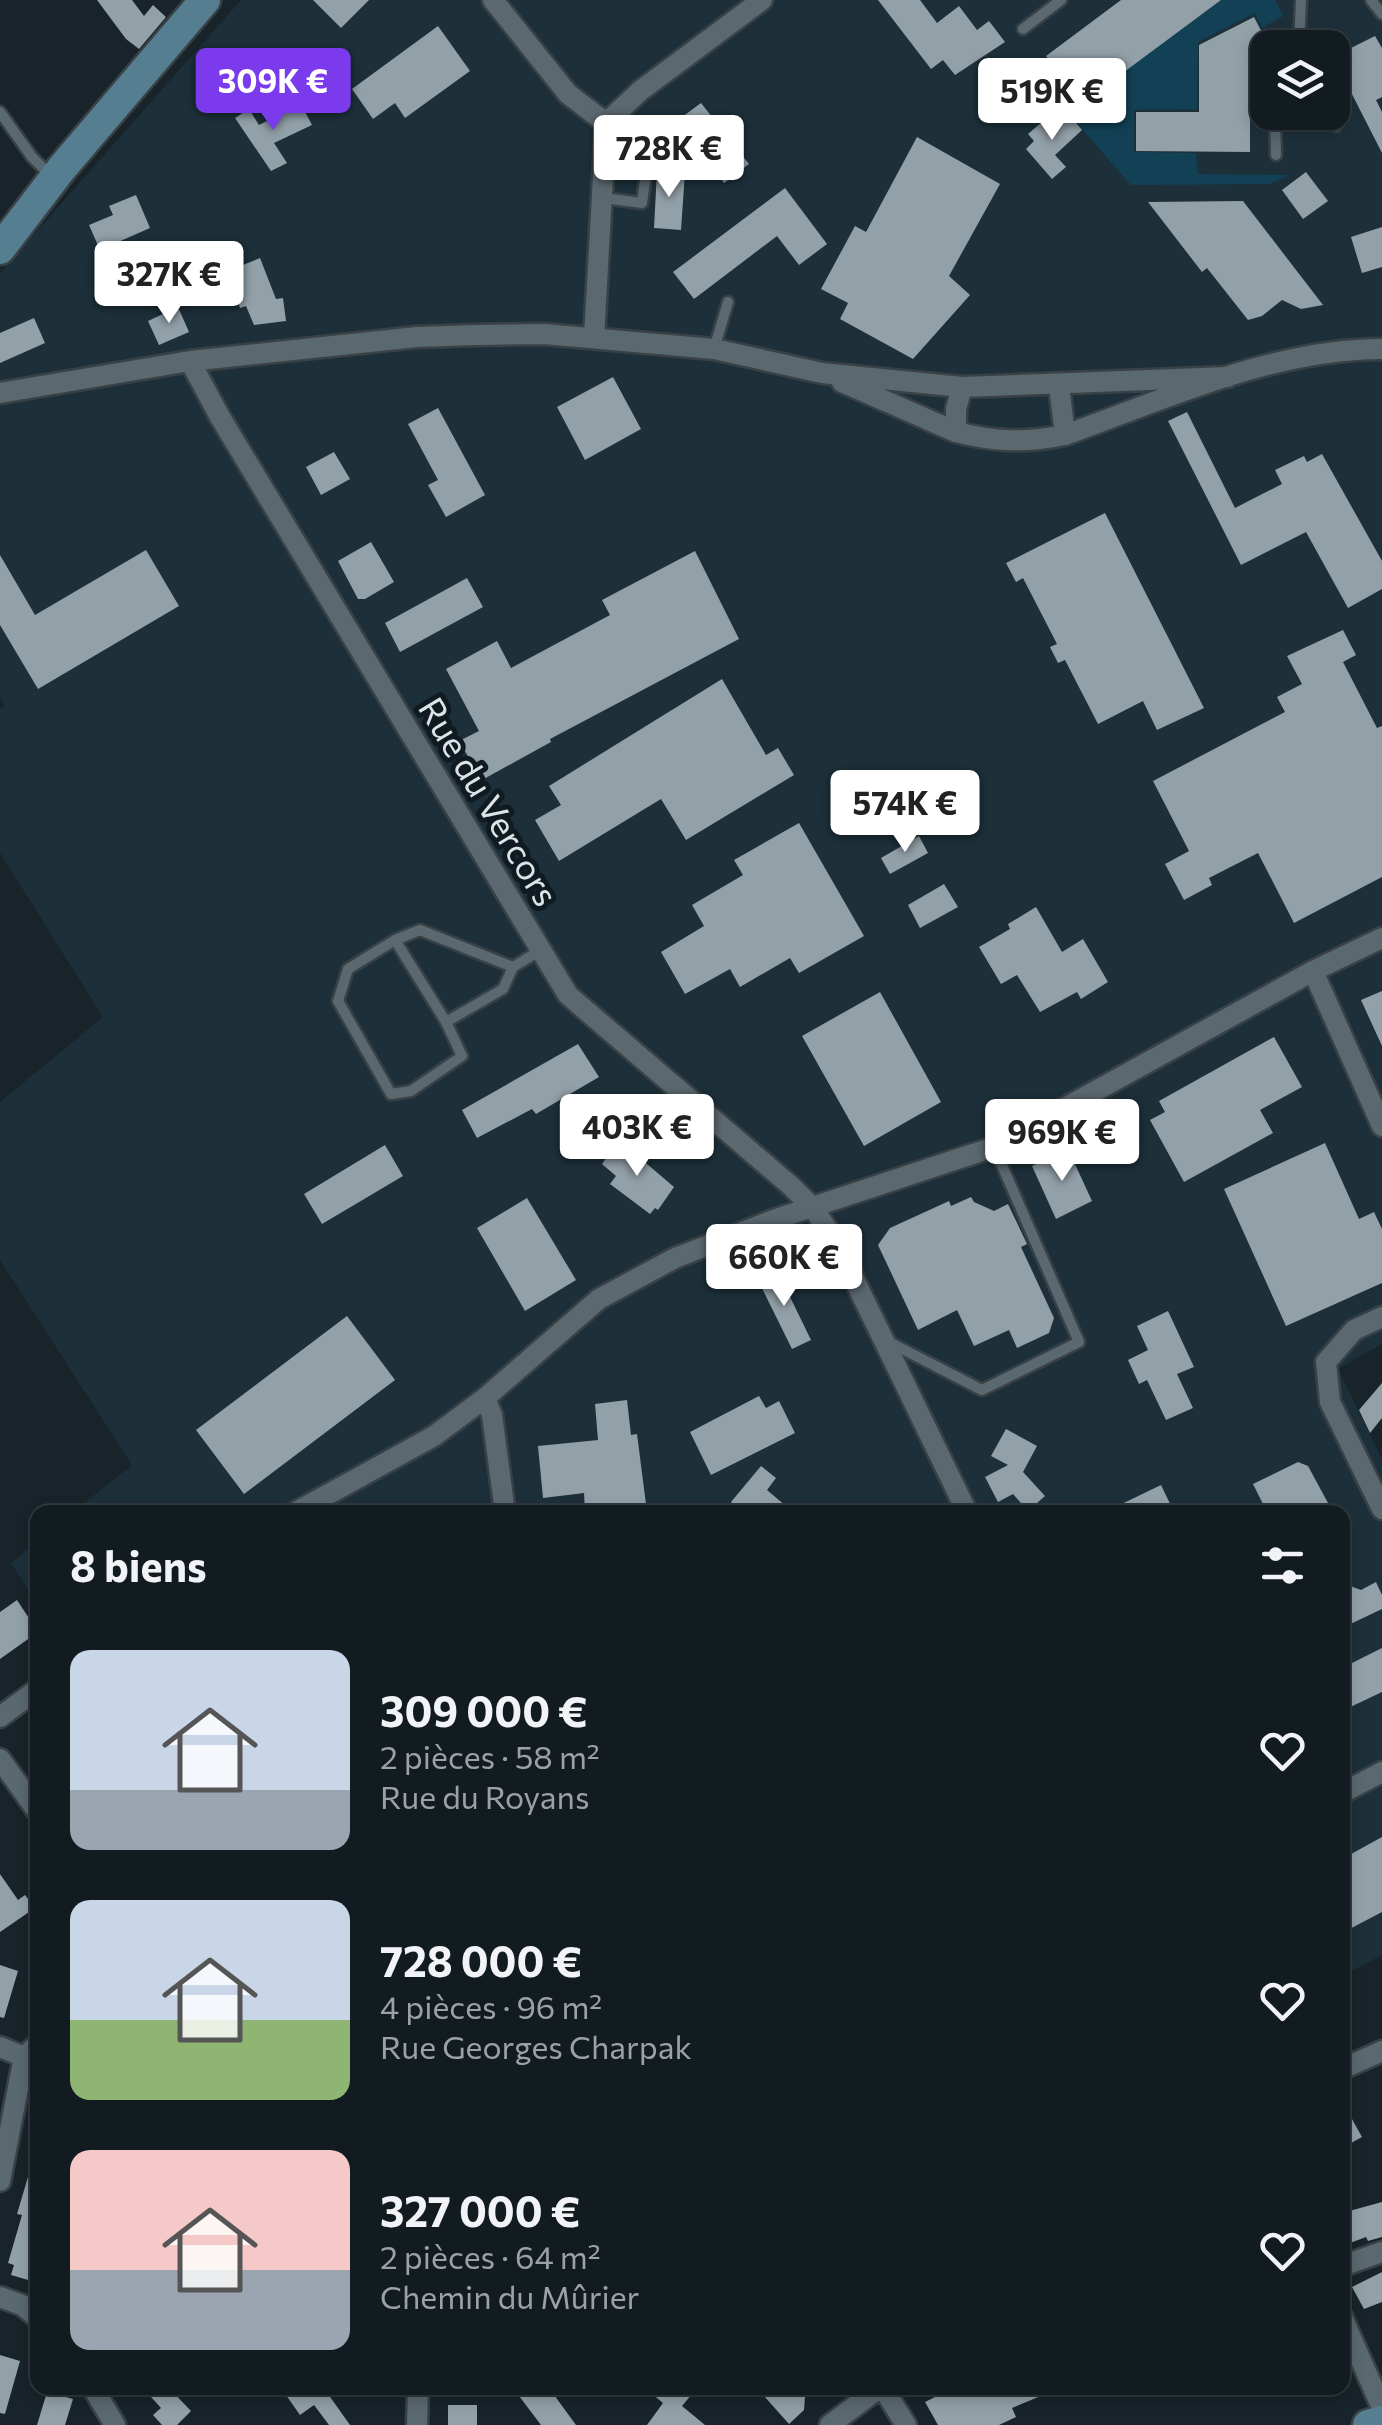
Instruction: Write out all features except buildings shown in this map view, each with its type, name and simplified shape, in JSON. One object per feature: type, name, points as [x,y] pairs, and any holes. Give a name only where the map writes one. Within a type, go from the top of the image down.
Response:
[{"type":"street","points":[[0,248],[204,0]]},
{"type":"street","points":[[494,0],[568,94],[606,123]]},
{"type":"street","points":[[594,338],[606,123],[640,91],[762,0]]},
{"type":"street","points":[[0,393],[190,361],[418,337],[544,334],[714,349],[822,373],[962,388],[1228,377]]},
{"type":"street","points":[[822,373],[956,432],[993,442],[1033,442],[1064,435],[1228,377],[1340,349],[1382,349]]},
{"type":"street","name":"Rue du Vercors","points":[[190,361],[568,995],[791,1186],[813,1208],[836,1242],[963,1505]]},
{"type":"street","points":[[1058,386],[1064,435]]},
{"type":"street","points":[[956,432],[956,408],[962,388]]},
{"type":"street","points":[[309,1505],[434,1436],[485,1398],[599,1300],[675,1258],[994,1146],[1382,938]]},
{"type":"street","points":[[1313,972],[1382,1126]]},
{"type":"street","points":[[1382,1317],[1354,1330],[1326,1362],[1330,1402],[1382,1509]]},
{"type":"street","points":[[485,1398],[492,1415],[504,1505]]},
{"type":"street","points":[[0,1716],[30,1695]]},
{"type":"street","points":[[0,1759],[30,1801]]},
{"type":"street","points":[[1350,1790],[1382,1772]]},
{"type":"street","points":[[0,2047],[30,2050]]},
{"type":"street","points":[[1350,2066],[1382,2052]]},
{"type":"street","points":[[0,2181],[30,2054]]},
{"type":"street","points":[[1350,2263],[1382,2252]]},
{"type":"street","points":[[0,2297],[30,2312]]},
{"type":"street","points":[[1350,2335],[1382,2408]]},
{"type":"street","points":[[97,2395],[114,2425]]},
{"type":"street","points":[[417,2425],[418,2395]]},
{"type":"street","points":[[830,2425],[871,2395]]},
{"type":"street","points":[[886,2395],[906,2425]]},
{"type":"street","points":[[1368,2425],[1382,2421]]},
{"type":"lane","points":[[1023,29],[1061,0]]},
{"type":"lane","points":[[1299,30],[1301,0]]},
{"type":"lane","points":[[1371,0],[1382,14]]},
{"type":"lane","points":[[0,112],[32,156],[54,178]]},
{"type":"lane","points":[[1275,130],[1276,155]]},
{"type":"lane","points":[[603,198],[642,203],[647,166],[669,134]]},
{"type":"lane","points":[[714,349],[728,302]]},
{"type":"lane","points":[[395,940],[446,1022],[462,1056],[411,1091],[392,1094],[338,1001],[348,970],[395,940],[420,930],[512,967]]},
{"type":"lane","points":[[446,1022],[503,990],[512,967],[539,950]]},
{"type":"lane","points":[[884,1340],[982,1390],[1079,1342],[994,1146]]},
{"type":"shaded area","points":[[241,0],[1382,0],[1382,1344],[1338,1369],[1382,1459],[1382,1955],[1350,1972],[1350,1505],[82,1505],[132,1465],[0,1260],[0,1102],[103,1017],[0,853],[0,709],[5,706],[0,698],[0,273]]},
{"type":"shaded area","points":[[1221,0],[1275,0],[1283,16],[1262,28],[1255,13],[1198,42],[1197,109],[1134,110],[1134,152],[1196,153],[1198,174],[1290,175],[1269,184],[1131,185],[1067,112]]},
{"type":"shaded area","points":[[30,1547],[30,1592],[11,1563]]}]
